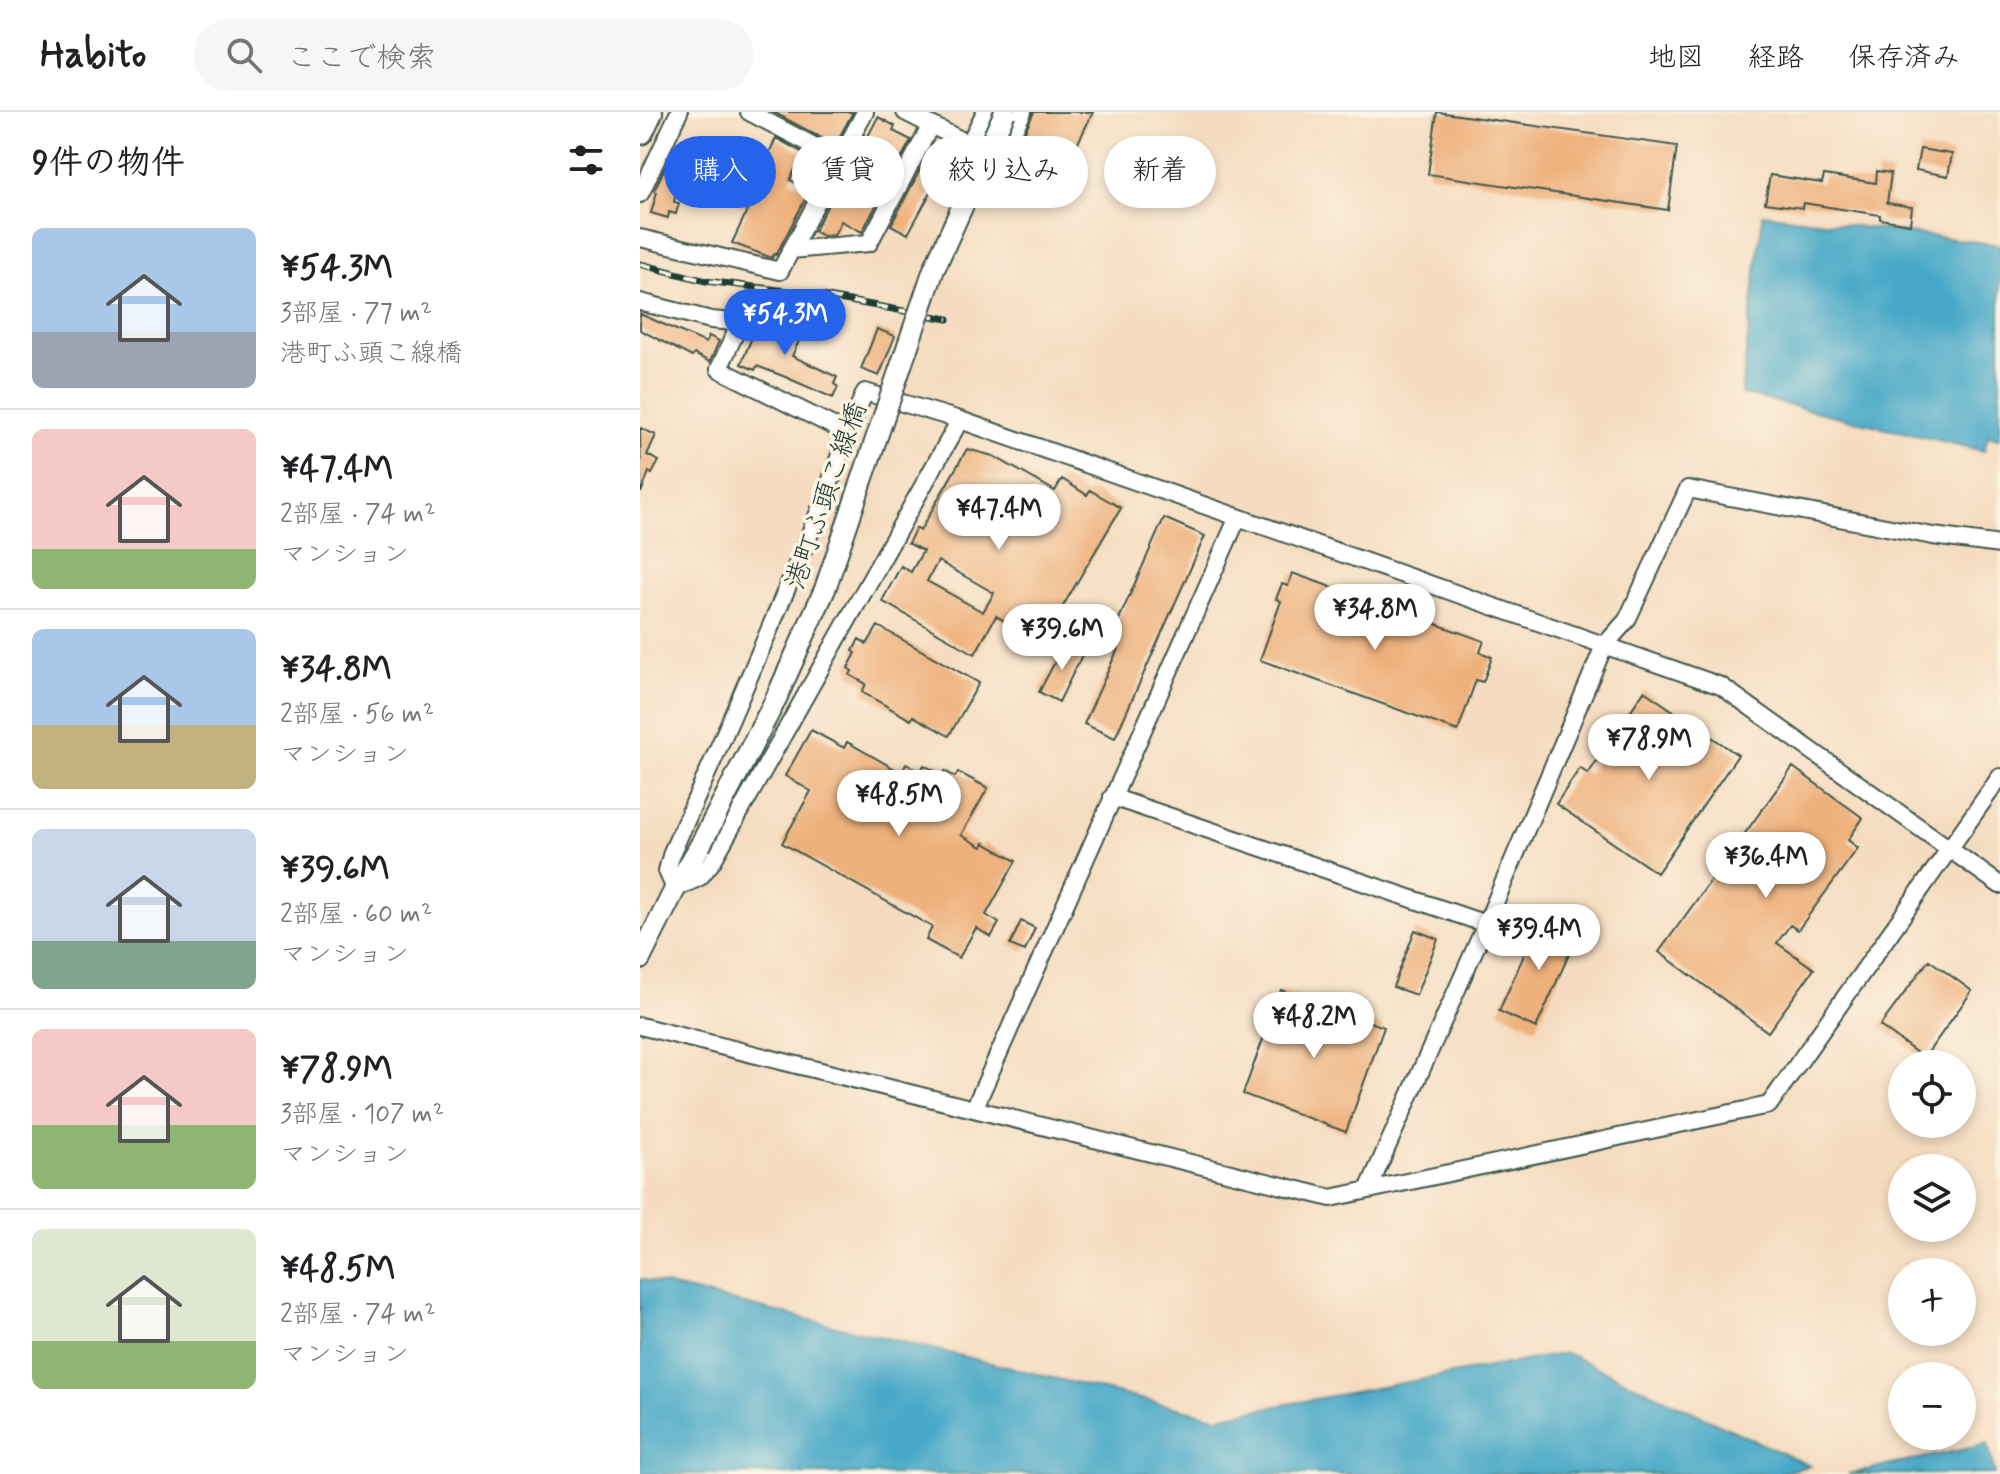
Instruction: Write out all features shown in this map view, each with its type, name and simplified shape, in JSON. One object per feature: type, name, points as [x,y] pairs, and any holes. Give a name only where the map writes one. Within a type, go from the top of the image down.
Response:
[{"type":"highway","points":[[640,131],[649,112]]},
{"type":"street","points":[[640,194],[679,112]]},
{"type":"street","points":[[749,112],[795,136]]},
{"type":"street","points":[[853,136],[865,112]]},
{"type":"street","points":[[905,112],[953,136]]},
{"type":"street","points":[[973,136],[985,112]]},
{"type":"street","name":"港町ふ頭こ線橋","points":[[640,959],[774,703],[825,589],[934,269],[1005,112]]},
{"type":"street","points":[[1011,136],[1023,112]]},
{"type":"street","points":[[791,250],[869,243],[931,125]]},
{"type":"street","points":[[640,238],[780,271],[814,208]]},
{"type":"street","points":[[640,302],[711,320],[734,322],[737,329],[719,369],[847,433]]},
{"type":"street","points":[[960,420],[712,862],[700,877],[675,889],[667,871],[672,852],[727,733],[835,474],[847,433],[865,392],[960,420],[1721,686],[2000,885]]},
{"type":"street","points":[[1368,1190],[1604,646],[1627,620],[1688,489],[1933,536],[2000,545]]},
{"type":"street","points":[[974,1109],[1238,517]]},
{"type":"street","points":[[640,1026],[1331,1198],[1769,1105],[2000,777]]},
{"type":"street","points":[[1112,797],[1486,924]]},
{"type":"water","points":[[1763,214],[2000,245],[2000,438],[1988,436],[1984,451],[1741,394]]},
{"type":"water","points":[[640,1279],[1216,1417],[1566,1353],[1810,1466],[1777,1474],[640,1474]]},
{"type":"water","points":[[1988,1444],[1995,1474],[1848,1474],[1960,1450],[1976,1450],[1976,1447]]},
{"type":"building","points":[[773,112],[853,112],[840,136],[818,136]]},
{"type":"building","points":[[1034,112],[1093,112],[1081,136],[1023,136]]},
{"type":"building","points":[[1437,112],[1677,146],[1668,210],[1428,174]]},
{"type":"building","points":[[878,117],[895,126],[893,131],[903,136],[868,136]]},
{"type":"building","points":[[904,136],[911,140],[904,153]]},
{"type":"building","points":[[776,138],[792,147],[792,208],[801,208],[772,258],[732,243],[748,209],[746,208],[776,208]]},
{"type":"building","points":[[1920,149],[1952,154],[1948,176],[1916,170]]},
{"type":"building","points":[[664,169],[664,208],[678,208],[676,214],[669,212],[668,218],[651,213],[657,192],[654,191]]},
{"type":"building","points":[[920,170],[922,208],[908,234],[891,225],[900,208],[904,208],[904,200]]},
{"type":"building","points":[[1877,171],[1891,173],[1887,203],[1912,207],[1910,224],[1880,219],[1880,215],[1803,203],[1802,208],[1765,203],[1770,175],[1822,183],[1824,175],[1876,183]]},
{"type":"building","points":[[826,208],[875,208],[862,232],[841,221],[834,235],[823,236],[814,231]]},
{"type":"building","points":[[640,314],[706,343],[709,336],[719,341],[710,362],[694,354],[692,357],[640,330]]},
{"type":"building","points":[[756,319],[784,328],[787,322],[804,330],[792,356],[837,377],[834,384],[838,387],[833,398],[757,366],[755,370],[741,364]]},
{"type":"building","points":[[877,329],[895,336],[879,376],[861,369]]},
{"type":"building","points":[[640,428],[656,435],[647,455],[659,461],[652,474],[649,472],[641,493]]},
{"type":"building","points":[[967,449],[993,456],[1055,491],[1062,479],[1087,495],[1090,490],[1121,508],[1041,643],[996,616],[975,654],[882,601],[901,566],[911,572],[923,551],[908,543],[916,528],[920,531]],"holes":[[[938,561],[994,593],[983,612],[927,581]]]},
{"type":"building","points":[[1164,518],[1205,536],[1115,738],[1084,724],[1121,642],[1111,637]]},
{"type":"building","points":[[1292,573],[1484,641],[1480,652],[1492,657],[1483,682],[1476,680],[1458,731],[1260,660],[1281,601],[1276,599],[1282,584],[1288,586]]},
{"type":"building","points":[[878,626],[979,683],[949,736],[913,716],[911,720],[862,692],[866,684],[850,675],[852,671],[848,668],[859,639],[867,644]]},
{"type":"building","points":[[1066,641],[1084,651],[1059,702],[1039,692]]},
{"type":"building","points":[[1644,691],[1738,755],[1657,873],[1556,804],[1580,768],[1588,774]]},
{"type":"building","points":[[811,730],[844,748],[847,742],[902,773],[906,764],[920,772],[924,765],[942,775],[945,771],[955,777],[958,772],[988,788],[961,835],[982,847],[984,843],[1016,861],[986,915],[999,923],[991,937],[976,928],[959,958],[926,940],[932,927],[782,843],[811,791],[785,776]]},
{"type":"building","points":[[1793,767],[1863,818],[1848,840],[1858,848],[1798,930],[1790,925],[1777,943],[1814,969],[1768,1032],[1659,952]]},
{"type":"building","points":[[1542,915],[1579,932],[1536,1028],[1499,1011]]},
{"type":"building","points":[[1021,921],[1035,928],[1025,951],[1010,945]]},
{"type":"building","points":[[1415,930],[1438,939],[1416,995],[1393,987]]},
{"type":"building","points":[[1929,960],[1972,991],[1930,1050],[1913,1050],[1880,1026]]},
{"type":"building","points":[[1281,990],[1314,1002],[1317,995],[1348,1006],[1346,1013],[1384,1027],[1346,1132],[1243,1094]]},
{"type":"railway","points":[[640,264],[706,281],[811,294],[948,319]]}]
